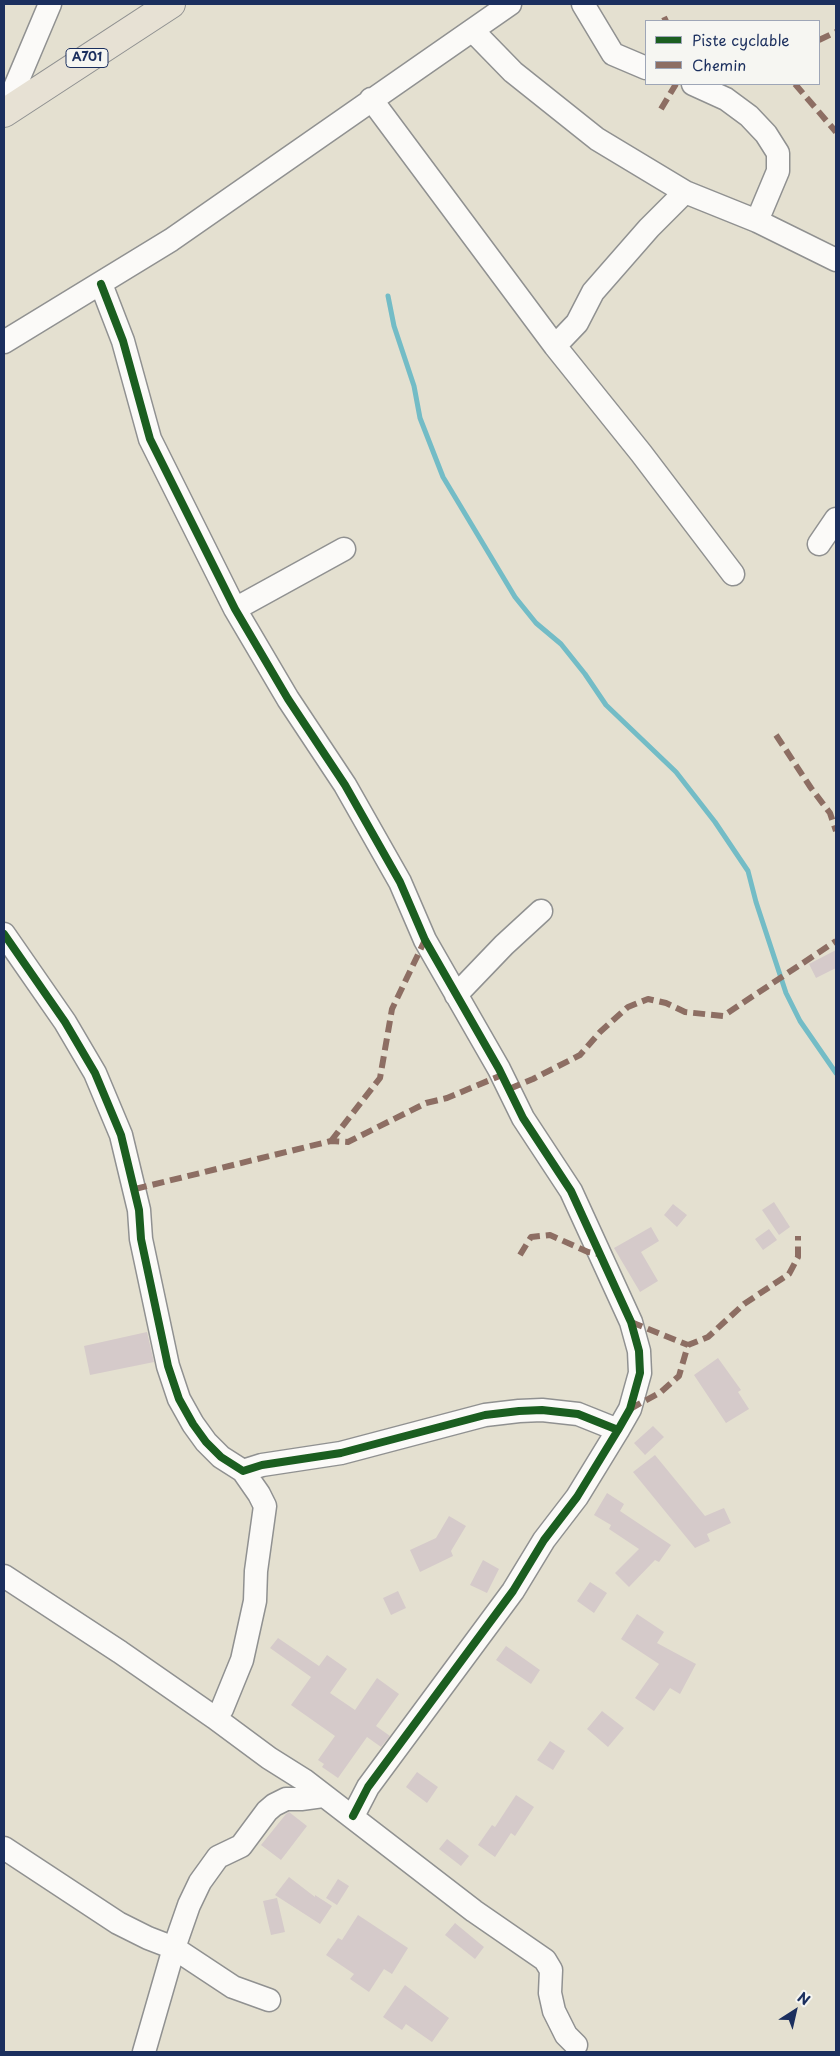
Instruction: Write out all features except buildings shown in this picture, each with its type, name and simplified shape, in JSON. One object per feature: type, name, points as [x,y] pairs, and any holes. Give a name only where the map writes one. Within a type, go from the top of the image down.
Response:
[{"type":"main road","name":"A701","points":[[4,113],[171,4]]},
{"type":"street","points":[[4,113],[50,4]]},
{"type":"street","points":[[4,342],[171,240],[510,4]]},
{"type":"street","points":[[583,4],[613,54],[645,68]]},
{"type":"street","points":[[473,31],[513,72],[597,140],[685,192],[757,221],[836,260]]},
{"type":"street","points":[[695,85],[726,98],[749,116],[766,134],[778,153],[778,171],[757,221]]},
{"type":"street","points":[[371,99],[555,346],[641,453],[733,574]]},
{"type":"street","points":[[555,346],[577,323],[593,292],[649,228],[685,192]]},
{"type":"street","points":[[101,284],[123,341],[150,439],[236,609],[288,699],[345,784],[400,882],[425,940],[499,1069],[523,1118],[571,1191],[632,1322],[639,1351],[640,1373],[630,1409],[577,1497],[544,1540],[513,1591],[368,1787],[353,1816]]},
{"type":"street","points":[[819,544],[836,519]]},
{"type":"street","points":[[236,609],[344,549]]},
{"type":"street","points":[[456,995],[504,945],[541,911]]},
{"type":"street","points":[[4,934],[65,1022],[95,1073],[121,1135],[138,1203],[141,1239],[168,1366],[179,1399],[206,1442],[221,1457],[243,1471],[259,1494],[264,1506],[256,1571],[255,1601],[242,1660],[222,1709],[215,1718]]},
{"type":"street","points":[[243,1471],[262,1465],[341,1453],[485,1415],[519,1411],[542,1410],[578,1414],[618,1430]]},
{"type":"street","points":[[4,1576],[120,1652],[215,1718],[353,1816],[400,1856],[474,1911],[545,1960],[551,1970],[550,1993],[554,2011],[566,2035],[576,2045]]},
{"type":"street","points":[[144,2052],[174,1948],[189,1905],[200,1882],[218,1857],[240,1846],[267,1810],[274,1805],[286,1799],[301,1800],[323,1796]]},
{"type":"street","points":[[4,1848],[118,1923],[174,1948],[233,1986],[269,2000]]},
{"type":"waterway","points":[[388,296],[394,326],[414,386],[420,418],[443,477],[515,597],[536,623],[561,644],[585,674],[606,705],[676,772],[715,822],[748,871],[756,902],[786,993],[800,1021],[836,1073]]},
{"type":"marked path","points":[[820,40],[836,32]]},
{"type":"marked path","points":[[661,109],[675,85]]},
{"type":"marked path","points":[[796,85],[836,132]]},
{"type":"marked path","points":[[776,735],[830,813],[836,831]]},
{"type":"marked path","points":[[331,1141],[380,1078],[392,1009],[425,940]]},
{"type":"marked path","points":[[509,1089],[580,1055],[600,1032],[628,1007],[648,999],[666,1003],[685,1012],[723,1016],[836,941]]},
{"type":"marked path","points":[[135,1189],[331,1141],[348,1142],[426,1103],[447,1098],[502,1075]]},
{"type":"marked path","points":[[520,1255],[531,1237],[550,1235],[588,1252],[599,1254]]},
{"type":"marked path","points":[[630,1409],[661,1392],[679,1376],[688,1345],[708,1337],[744,1304],[789,1274],[798,1257],[798,1236]]},
{"type":"marked path","points":[[631,1322],[688,1345]]},
{"type":"cycle path","points":[[101,284],[123,341],[150,439],[235,609],[288,699],[345,785],[400,882],[425,940],[499,1069],[523,1118],[571,1191],[631,1322],[639,1351],[640,1373],[630,1409],[577,1497],[544,1540],[513,1591],[368,1787],[353,1816]]},
{"type":"cycle path","points":[[4,934],[65,1022],[95,1073],[121,1135],[139,1210],[141,1239],[168,1366],[179,1399],[193,1424],[206,1442],[221,1457],[243,1471],[262,1465],[341,1453],[485,1415],[519,1411],[542,1410],[578,1414],[618,1430]]}]
